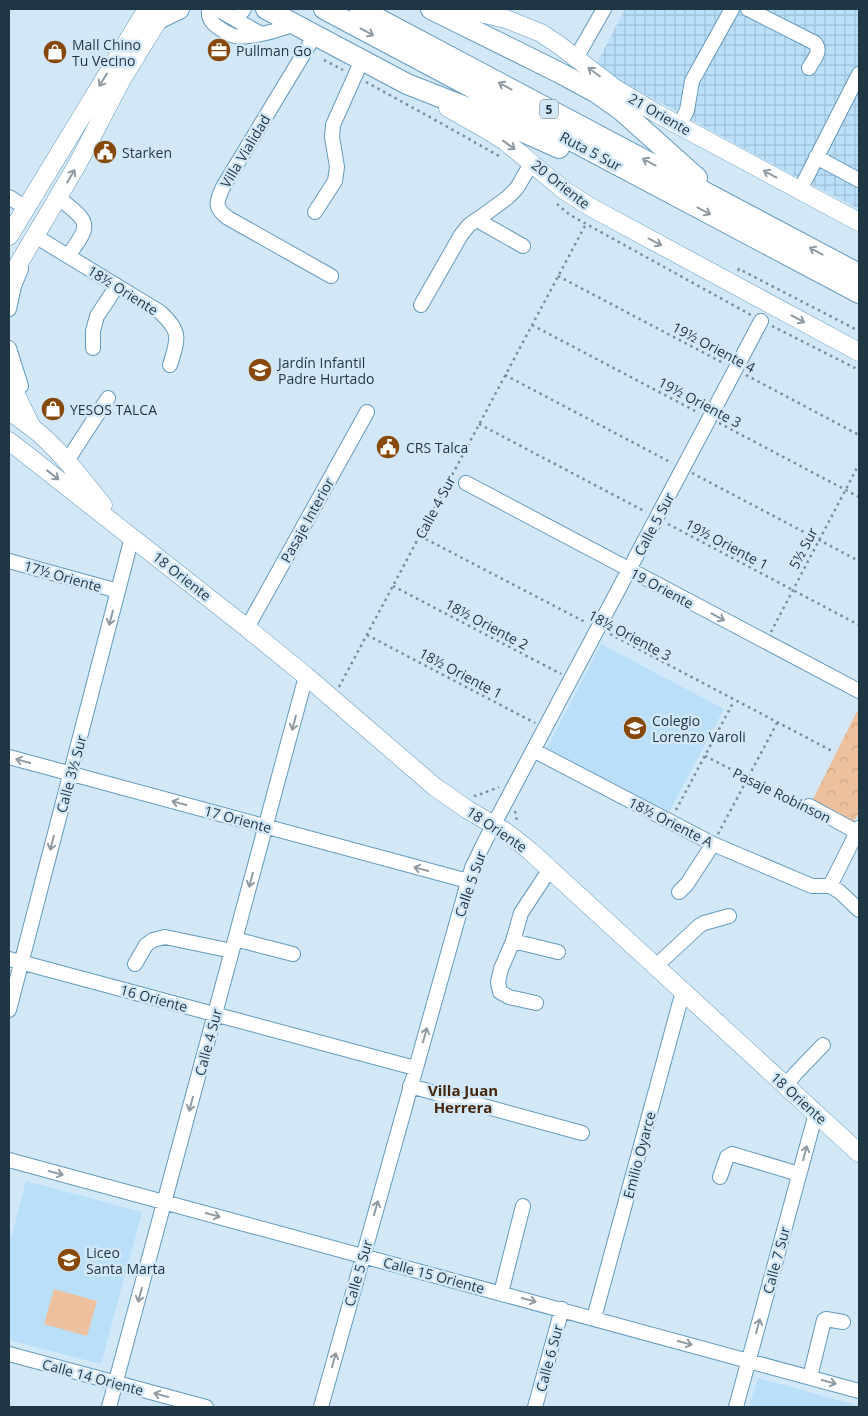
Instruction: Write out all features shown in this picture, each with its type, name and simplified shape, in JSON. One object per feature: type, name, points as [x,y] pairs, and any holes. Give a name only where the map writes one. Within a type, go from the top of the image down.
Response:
[{"type":"highway","points":[[157,12],[179,9]]},
{"type":"highway","name":"20 Oriente","points":[[266,9],[407,84]]},
{"type":"highway","name":"Ruta 5 Sur","points":[[324,9],[859,293]]},
{"type":"highway","name":"Ruta 5 Sur","points":[[360,9],[859,274]]},
{"type":"highway","points":[[431,9],[597,93],[621,110],[676,160],[738,210]]},
{"type":"highway","points":[[407,84],[481,113],[580,158],[645,180]]},
{"type":"main road","name":"21 Oriente","points":[[463,9],[494,15],[524,25],[550,39],[616,89],[656,113],[859,222]]},
{"type":"main road","points":[[9,236],[87,106],[157,12]]},
{"type":"main road","points":[[9,281],[38,237],[157,12]]},
{"type":"main road","name":"20 Oriente","points":[[407,84],[488,130],[532,162],[565,191],[594,210],[859,352]]},
{"type":"main road","points":[[9,376],[15,393],[35,430],[27,440],[20,444],[12,443]]},
{"type":"main road","name":"18 Oriente","points":[[9,411],[35,430],[67,461],[118,526]]},
{"type":"main road","name":"18 Oriente","points":[[12,443],[247,628],[450,799],[494,825],[530,851],[859,1153]]},
{"type":"street","points":[[209,9],[209,18],[213,24],[235,36],[242,37],[271,33],[296,24]]},
{"type":"street","points":[[217,9],[240,14],[261,34]]},
{"type":"street","points":[[576,58],[604,9]]},
{"type":"street","points":[[679,126],[687,110],[692,80],[732,9]]},
{"type":"street","points":[[748,9],[816,43],[819,51],[809,68]]},
{"type":"street","name":"Villa Vialidad","points":[[315,35],[223,187],[217,204],[220,212],[228,218],[331,276]]},
{"type":"street","points":[[315,212],[335,181],[337,167],[332,137],[333,125],[362,60]]},
{"type":"street","points":[[800,190],[859,74]]},
{"type":"street","points":[[816,157],[859,180]]},
{"type":"street","points":[[421,306],[461,235],[469,225],[507,198],[517,188],[532,162]]},
{"type":"street","points":[[9,197],[26,208]]},
{"type":"street","points":[[58,198],[82,218],[84,223],[85,229],[82,236],[68,256]]},
{"type":"street","points":[[477,220],[523,246]]},
{"type":"street","points":[[9,309],[19,274],[38,237]]},
{"type":"street","name":"18½ Oriente","points":[[38,237],[160,312],[172,323],[176,333],[176,346],[170,365]]},
{"type":"street","points":[[93,348],[93,332],[97,316],[117,286]]},
{"type":"street","name":"Calle 5 Sur","points":[[321,1407],[468,881],[478,855],[761,321]]},
{"type":"street","points":[[9,348],[16,373],[33,410],[35,430]]},
{"type":"street","points":[[67,461],[108,398]]},
{"type":"street","name":"Pasaje Interior","points":[[247,628],[368,412]]},
{"type":"street","name":"19 Oriente","points":[[466,483],[859,692]]},
{"type":"street","name":"Calle 3½ Sur","points":[[9,1010],[15,960],[71,774],[132,537]]},
{"type":"street","name":"17½ Oriente","points":[[9,561],[118,591]]},
{"type":"street","name":"Calle 4 Sur","points":[[110,1407],[306,676]]},
{"type":"street","name":"18½ Oriente A","points":[[533,750],[713,844],[812,886],[830,886]]},
{"type":"street","name":"17 Oriente","points":[[9,757],[468,881]]},
{"type":"street","name":"Pasaje Robinson","points":[[809,806],[858,831]]},
{"type":"street","points":[[858,831],[830,886],[840,892],[859,910]]},
{"type":"street","points":[[679,892],[687,884],[713,844]]},
{"type":"street","points":[[536,1003],[509,997],[500,992],[498,982],[521,913],[550,869]]},
{"type":"street","points":[[656,966],[699,926],[729,916]]},
{"type":"street","points":[[135,964],[146,945],[153,940],[164,937],[293,954]]},
{"type":"street","points":[[513,941],[558,952]]},
{"type":"street","name":"16 Oriente","points":[[15,960],[415,1068]]},
{"type":"street","name":"Emilio Oyarce","points":[[594,1318],[683,991]]},
{"type":"street","points":[[786,1086],[823,1045]]},
{"type":"street","points":[[410,1086],[582,1133]]},
{"type":"street","name":"Calle 7 Sur","points":[[736,1407],[816,1113]]},
{"type":"street","points":[[720,1176],[727,1157],[732,1154],[799,1174]]},
{"type":"street","name":"Calle 15 Oriente","points":[[9,1160],[859,1391]]},
{"type":"street","points":[[501,1293],[523,1206]]},
{"type":"street","name":"Calle 6 Sur","points":[[535,1407],[562,1310]]},
{"type":"street","points":[[810,1377],[824,1320],[843,1322]]},
{"type":"street","name":"Calle 14 Oriente","points":[[9,1354],[206,1407]]},
{"type":"path","name":"Calle 4 Sur","points":[[334,700],[594,210]]},
{"type":"path","points":[[739,269],[859,331]]},
{"type":"path","name":"19½ Oriente 4","points":[[558,276],[859,435]]},
{"type":"path","name":"19½ Oriente 3","points":[[532,325],[859,497]]},
{"type":"path","name":"19½ Oriente 1","points":[[480,424],[859,624]]},
{"type":"path","name":"5½ Sur","points":[[766,642],[859,464]]},
{"type":"path","name":"18½ Oriente 3","points":[[420,536],[580,620],[598,627],[832,752]]},
{"type":"path","name":"18½ Oriente 2","points":[[393,586],[571,679]]},
{"type":"path","name":"18½ Oriente 1","points":[[367,635],[545,728]]},
{"type":"path","points":[[670,822],[734,701]]},
{"type":"path","points":[[713,844],[777,723]]},
{"type":"path","name":"Pasaje Robinson","points":[[705,756],[796,803],[809,806]]},
{"type":"shaded area","points":[[625,9],[859,9],[859,209],[595,67]]},
{"type":"shaded area","name":"Colegio Lorenzo Varoli","points":[[601,644],[724,709],[669,812],[547,748]]},
{"type":"shaded area","name":"Liceo Santa Marta","points":[[26,1181],[142,1212],[101,1364],[9,1340],[9,1246]]},
{"type":"shaded area","points":[[758,1378],[859,1406],[859,1407],[749,1407]]},
{"type":"green space","points":[[857,711],[859,712],[859,812],[852,826],[811,803]]},
{"type":"green space","points":[[54,1289],[97,1301],[87,1336],[44,1324]]},
{"type":"place","name":"Pullman Go","points":[[219,50]]},
{"type":"place","name":"Mall Chino Tu Vecino","points":[[55,52]]},
{"type":"place","name":"Starken","points":[[105,152]]},
{"type":"place","name":"Jardín Infantil Padre Hurtado","points":[[260,370]]},
{"type":"place","name":"YESOS TALCA","points":[[53,409]]},
{"type":"place","name":"CRS Talca","points":[[388,447]]},
{"type":"place","name":"Colegio Lorenzo Varoli","points":[[635,728]]},
{"type":"place","name":"Liceo Santa Marta","points":[[69,1260]]},
{"type":"district","name":"Villa Juan Herrera","points":[[463,1098]]}]
